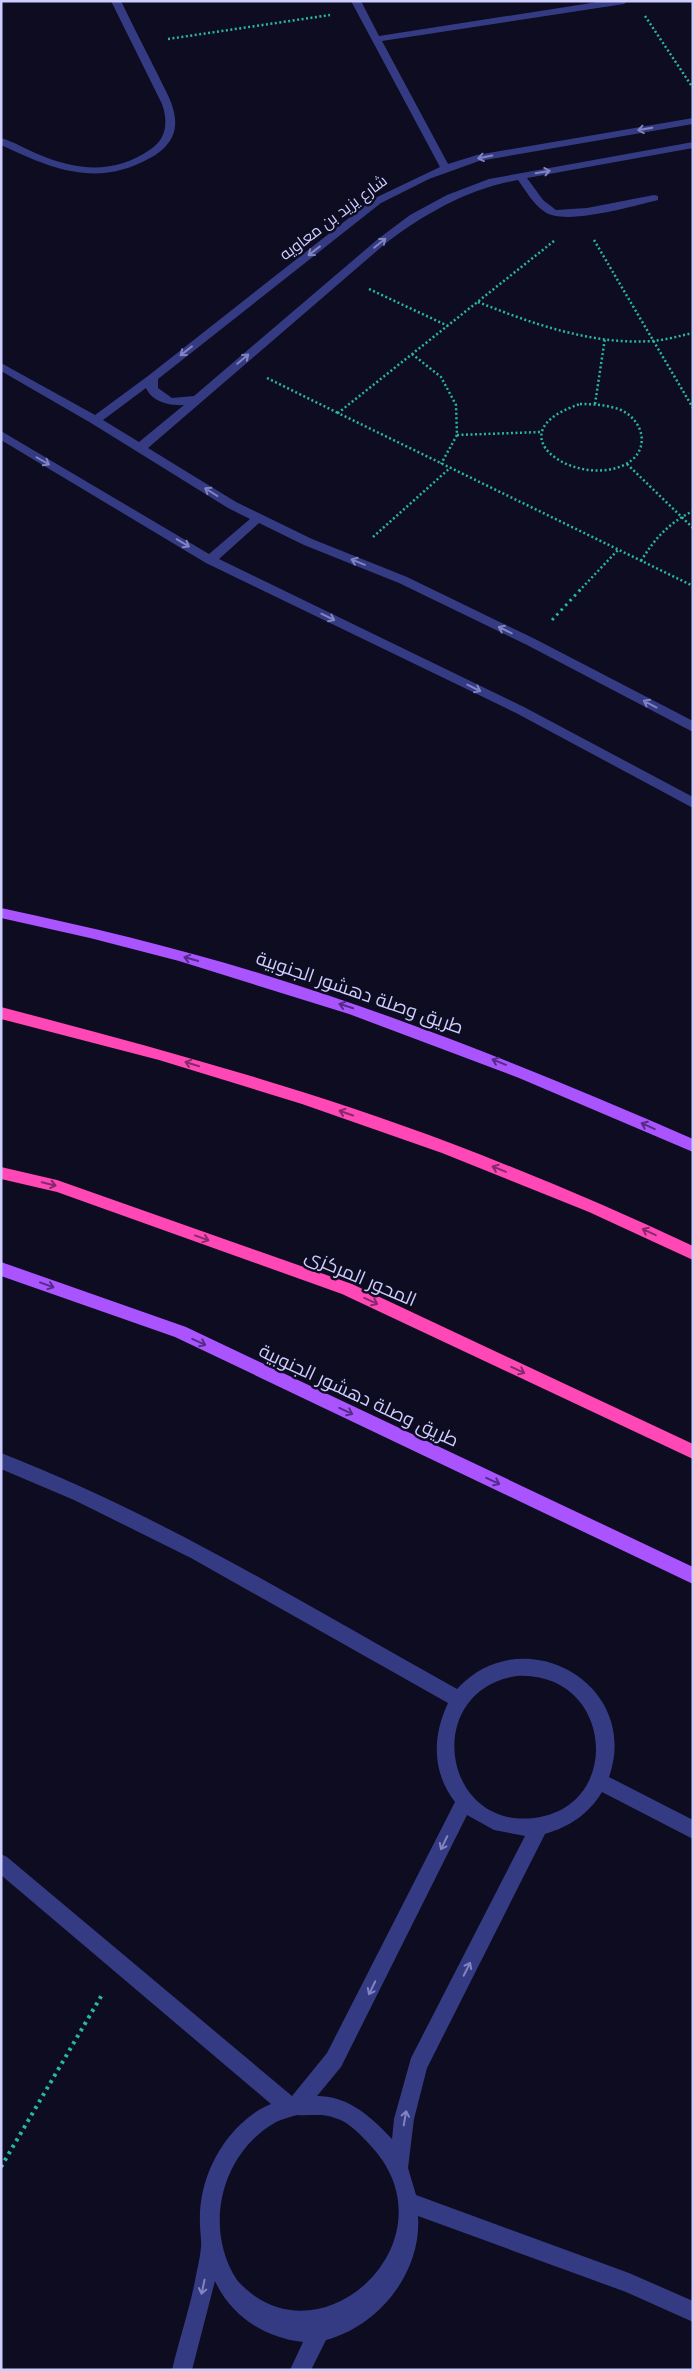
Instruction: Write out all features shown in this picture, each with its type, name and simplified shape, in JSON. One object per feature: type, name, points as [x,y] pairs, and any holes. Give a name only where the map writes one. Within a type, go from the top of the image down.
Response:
[{"type":"highway","points":[[1,1013],[159,1054],[302,1098],[384,1126],[447,1148],[594,1206],[693,1253]]},
{"type":"highway","name":"المحور المركزى","points":[[1,1173],[57,1186],[347,1289],[693,1452]]},
{"type":"main road","name":"طريق وصلة دهشور الجنوبية","points":[[1,913],[141,945],[262,979],[366,1013],[526,1073],[693,1146]]},
{"type":"main road","name":"طريق وصلة دهشور الجنوبية","points":[[1,1268],[180,1332],[693,1576]]},
{"type":"street","points":[[1,141],[50,164],[85,172],[115,170],[141,161],[160,148],[170,132],[170,116],[116,1]]},
{"type":"street","points":[[356,1],[444,168]]},
{"type":"street","points":[[376,39],[582,4],[624,1]]},
{"type":"street","name":"شارع يزيد بن معاويه","points":[[140,448],[237,363],[414,217],[451,196],[493,181],[520,176],[591,151],[693,121]]},
{"type":"street","name":"شارع يزيد بن معاويه","points":[[95,420],[152,378],[377,201],[408,183],[444,168],[477,158],[693,145]]},
{"type":"street","points":[[520,176],[540,204],[555,214],[577,212],[654,198]]},
{"type":"street","points":[[1,366],[95,420],[232,505],[308,542],[403,580],[531,642],[693,727]]},
{"type":"street","points":[[152,378],[152,389],[161,398],[178,402],[195,399]]},
{"type":"street","points":[[1,435],[210,560],[520,710],[693,803]]},
{"type":"street","points":[[210,560],[258,518]]},
{"type":"street","points":[[1,1461],[80,1495],[197,1552],[457,1699]]},
{"type":"street","points":[[532,1666],[552,1672],[572,1683],[587,1698],[599,1717],[605,1738],[605,1761],[600,1782],[590,1799],[576,1812],[559,1822],[539,1827],[519,1828],[499,1822],[481,1812],[466,1799],[453,1780],[447,1760],[445,1739],[457,1699],[472,1684],[489,1672],[510,1667],[532,1666]]},
{"type":"street","points":[[600,1782],[693,1830]]},
{"type":"street","points":[[294,2106],[317,2084],[339,2052],[466,1799]]},
{"type":"street","points":[[399,2166],[404,2119],[418,2065],[539,1827]]},
{"type":"street","points":[[1,1863],[294,2106]]},
{"type":"street","points":[[182,2370],[205,2282],[210,2239],[210,2204],[219,2170],[236,2140],[261,2119],[294,2106],[328,2106],[356,2117],[381,2138],[399,2166],[408,2202],[408,2238],[397,2272],[377,2301],[350,2322],[319,2332],[289,2331],[260,2320],[237,2298],[220,2271],[210,2239]]},
{"type":"street","points":[[408,2202],[629,2283],[693,2312]]},
{"type":"street","points":[[300,2370],[319,2332]]},
{"type":"path","points":[[641,9],[693,88]]},
{"type":"path","points":[[137,44],[361,11]]},
{"type":"path","points":[[591,235],[693,408]]},
{"type":"path","points":[[338,413],[555,241]]},
{"type":"path","points":[[341,276],[448,326]]},
{"type":"path","points":[[478,302],[516,319],[605,338],[652,341],[693,334]]},
{"type":"path","points":[[595,404],[605,338]]},
{"type":"path","points":[[412,354],[441,377],[456,405],[457,435],[441,464]]},
{"type":"path","points":[[237,363],[693,586]]},
{"type":"path","points":[[580,404],[595,404],[625,412],[636,420],[642,430],[644,441],[640,450],[627,464],[605,469],[573,467],[559,461],[542,442],[541,432],[545,422],[559,411],[580,404]]},
{"type":"path","points":[[457,435],[541,432]]},
{"type":"path","points":[[627,464],[693,528]]},
{"type":"path","points":[[349,559],[450,468]]},
{"type":"path","points":[[641,561],[656,536],[680,517],[693,511]]},
{"type":"path","points":[[531,642],[618,550]]},
{"type":"path","points":[[1,2167],[121,1963]]}]
